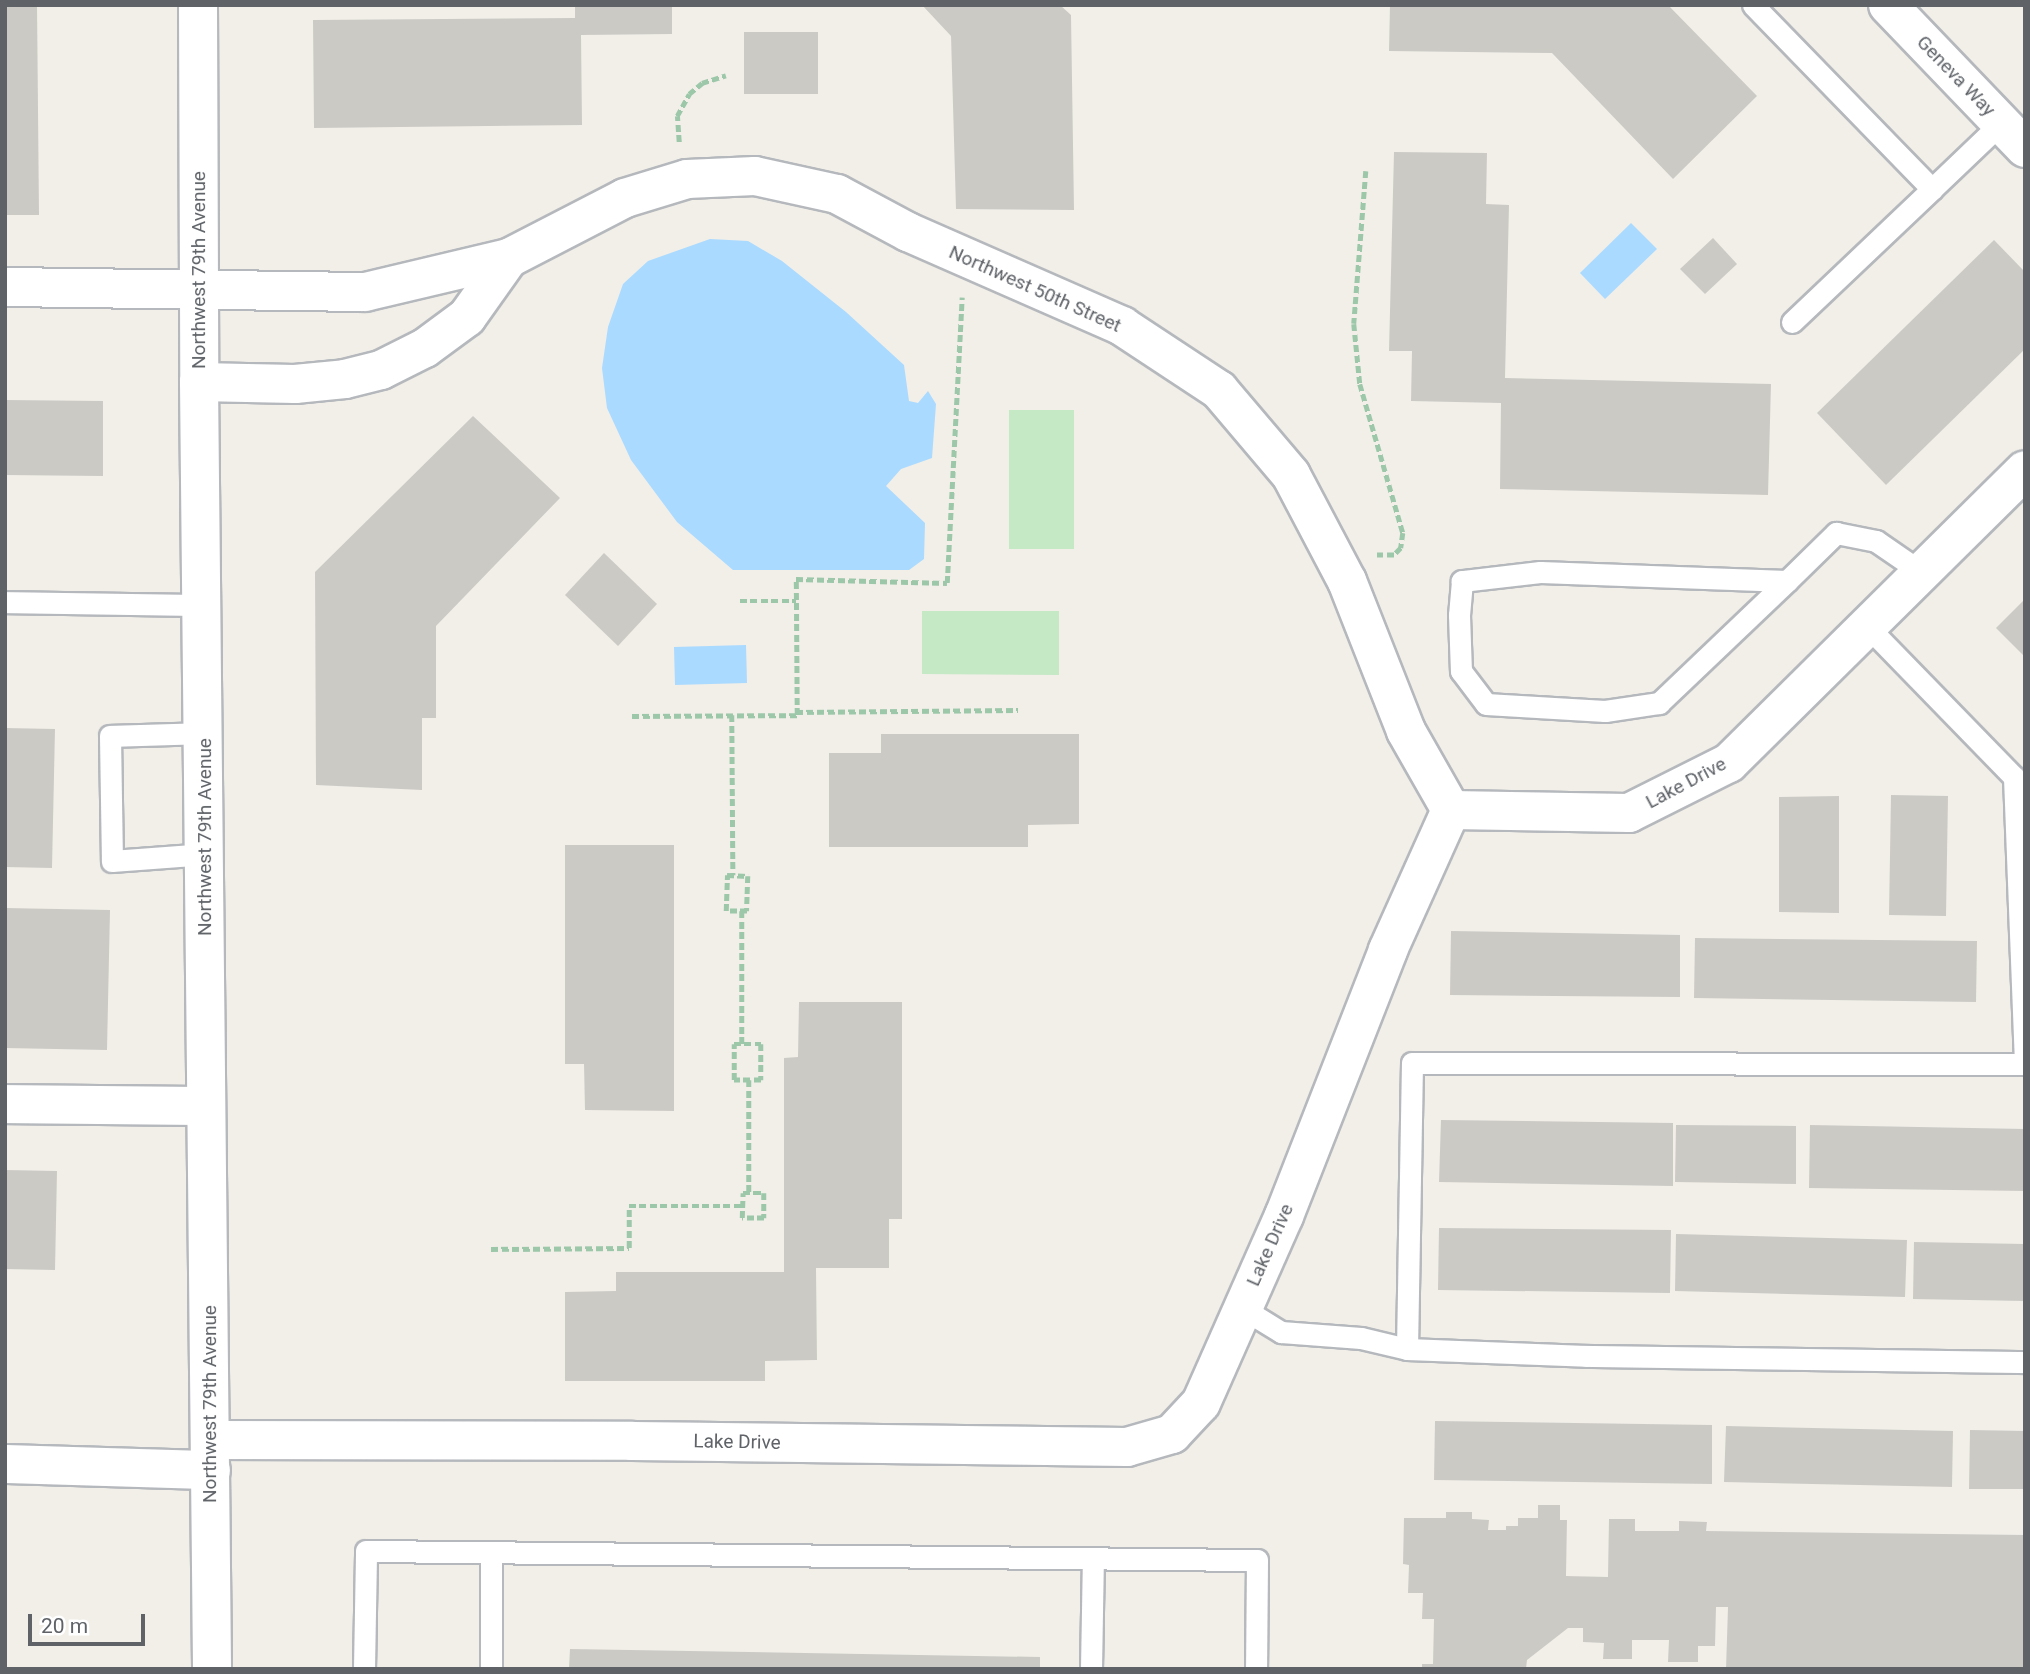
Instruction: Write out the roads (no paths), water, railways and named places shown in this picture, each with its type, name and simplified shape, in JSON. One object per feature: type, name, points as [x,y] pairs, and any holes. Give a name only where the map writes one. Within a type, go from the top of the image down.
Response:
[{"type":"street","name":"Northwest 79th Avenue","points":[[198,5],[199,382],[206,854],[212,1669]]},
{"type":"street","name":"Geneva Way","points":[[1888,5],[2013,135]]},
{"type":"street","name":"Northwest 50th Street","points":[[5,287],[365,292],[432,279],[509,258],[625,198],[687,179],[755,176],[838,194],[908,232],[1122,326],[1219,390],[1291,475],[1348,581],[1406,730],[1451,810]]},
{"type":"street","name":"Northwest 50th Street","points":[[199,382],[295,384],[345,379],[381,370],[425,348],[467,317],[509,258]]},
{"type":"street","name":"Lake Drive","points":[[5,1464],[632,1441],[1127,1447],[1172,1434],[1201,1403],[1284,1216],[1388,950],[1451,810],[1629,813],[1728,763],[2025,470]]},
{"type":"street","points":[[5,1104],[206,1106]]},
{"type":"lane","points":[[1753,5],[1932,189]]},
{"type":"lane","points":[[1792,322],[1932,189],[2013,135]]},
{"type":"lane","points":[[1787,580],[1540,572],[1462,581],[1459,615],[1461,671],[1486,704],[1605,711],[1659,703],[1836,534],[1876,541],[1921,572]]},
{"type":"lane","points":[[5,602],[203,605]]},
{"type":"lane","points":[[1867,626],[2014,777],[2025,1058]]},
{"type":"lane","points":[[204,733],[110,736],[112,861],[206,854]]},
{"type":"lane","points":[[1407,1349],[1412,1063],[2025,1064]]},
{"type":"lane","points":[[1242,1308],[1281,1332],[1361,1338],[1407,1349],[1600,1357],[2025,1362]]},
{"type":"lane","points":[[364,1669],[366,1551],[1256,1560],[1256,1669]]},
{"type":"lane","points":[[491,1552],[491,1669]]},
{"type":"lane","points":[[1091,1669],[1093,1559]]},
{"type":"water","points":[[1631,223],[1657,249],[1605,299],[1580,273]]},
{"type":"water","points":[[710,239],[748,241],[782,261],[846,312],[904,365],[909,401],[918,403],[928,391],[936,404],[932,458],[901,469],[886,486],[925,523],[924,559],[909,570],[733,570],[677,522],[631,460],[607,408],[602,368],[608,327],[623,284],[648,261]]},
{"type":"water","points":[[746,645],[747,683],[675,685],[674,647]]}]
